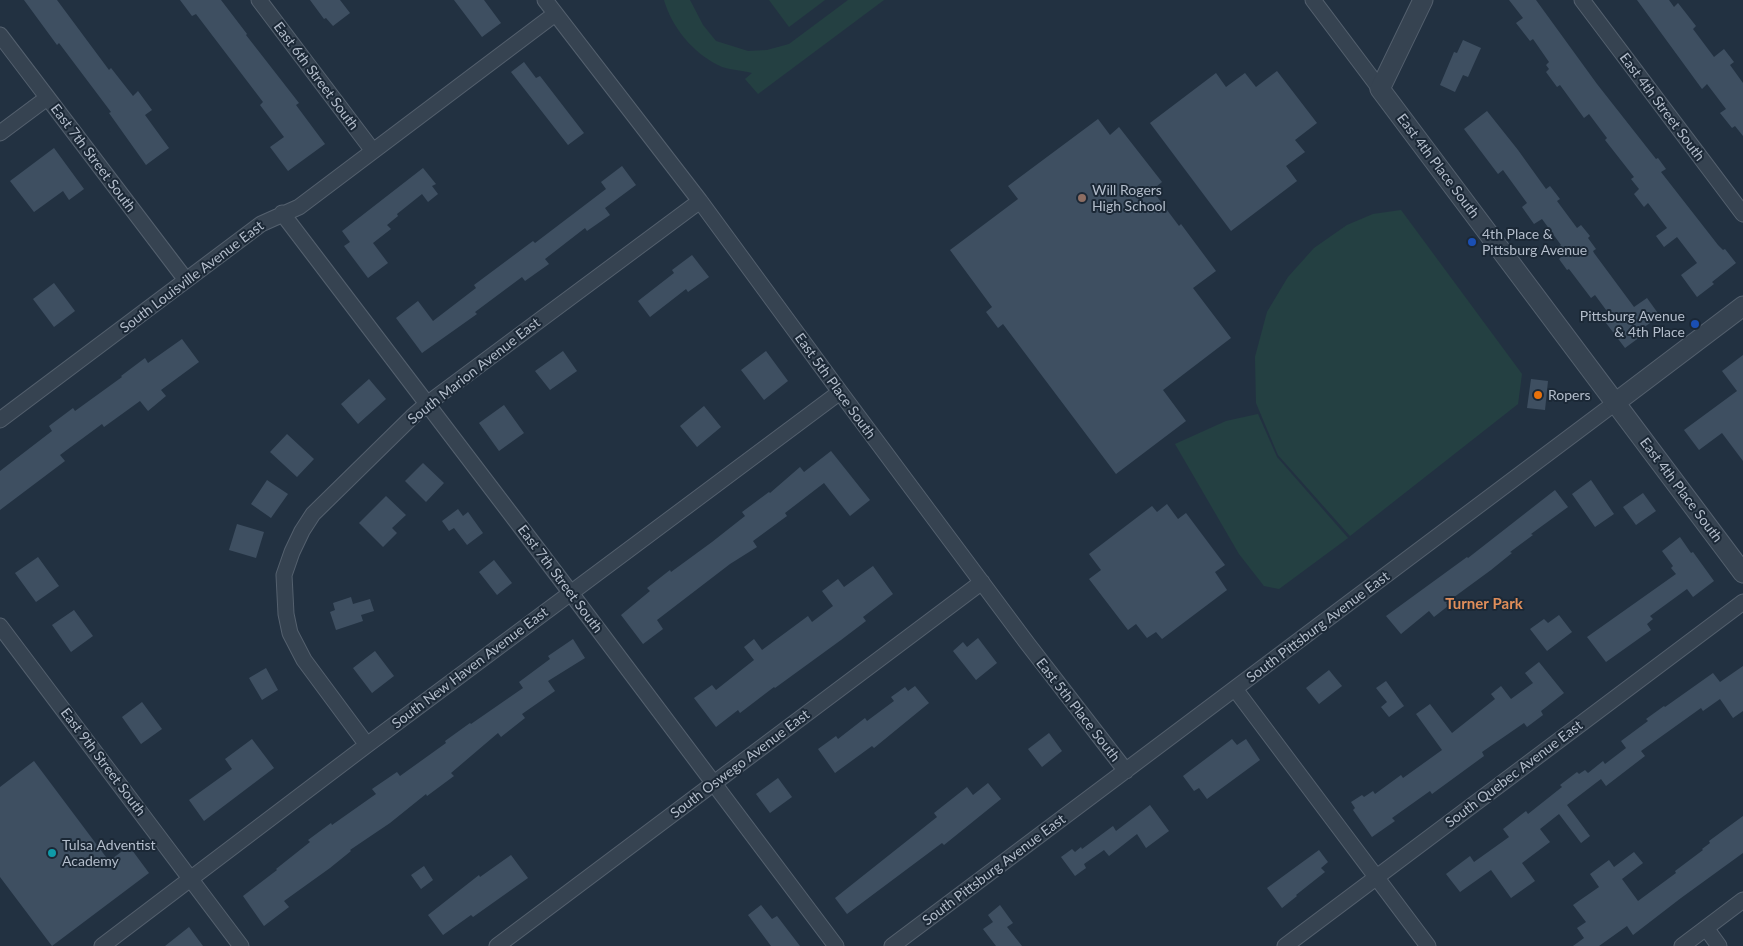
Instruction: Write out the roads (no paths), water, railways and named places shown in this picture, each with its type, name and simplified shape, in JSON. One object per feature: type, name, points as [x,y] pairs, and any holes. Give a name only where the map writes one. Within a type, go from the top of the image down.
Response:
[{"type":"street","name":"East 6th Street South","points":[[259,0],[373,151]]},
{"type":"street","name":"East 5th Place South","points":[[545,0],[700,201],[840,392],[1126,772]]},
{"type":"street","name":"East 4th Place South","points":[[1313,0],[1743,573]]},
{"type":"street","points":[[1380,89],[1423,0]]},
{"type":"street","name":"East 4th Street South","points":[[1582,0],[1743,214]]},
{"type":"street","name":"South Louisville Avenue East","points":[[0,420],[261,224],[299,207],[555,14]]},
{"type":"street","name":"East 7th Street South","points":[[0,35],[186,280]]},
{"type":"street","points":[[0,133],[47,98]]},
{"type":"street","name":"South Marion Avenue East","points":[[367,745],[304,660],[290,633],[286,614],[284,575],[302,531],[313,514],[427,404],[700,201]]},
{"type":"street","name":"East 7th Street South","points":[[282,213],[836,946]]},
{"type":"street","name":"South Pittsburg Avenue East","points":[[892,946],[1126,772],[1743,306]]},
{"type":"street","name":"South New Haven Avenue East","points":[[102,946],[367,745],[840,392]]},
{"type":"street","name":"South Oswego Avenue East","points":[[497,946],[982,582]]},
{"type":"street","name":"South Quebec Avenue East","points":[[1285,946],[1743,602]]},
{"type":"street","name":"East 9th Street South","points":[[0,626],[241,946]]},
{"type":"street","points":[[1235,689],[1428,946]]},
{"type":"street","points":[[1682,946],[1743,900]]},
{"type":"street","points":[[1706,928],[1719,946]]},
{"type":"place","name":"Will Rogers High School","points":[[1082,198]]},
{"type":"place","name":"4th Place & Pittsburg Avenue","points":[[1472,242]]},
{"type":"place","name":"Pittsburg Avenue & 4th Place","points":[[1695,324]]},
{"type":"place","name":"Ropers","points":[[1538,395]]},
{"type":"place","name":"Tulsa Adventist Academy","points":[[52,853]]},
{"type":"district","name":"Turner Park","points":[[1484,604]]}]
